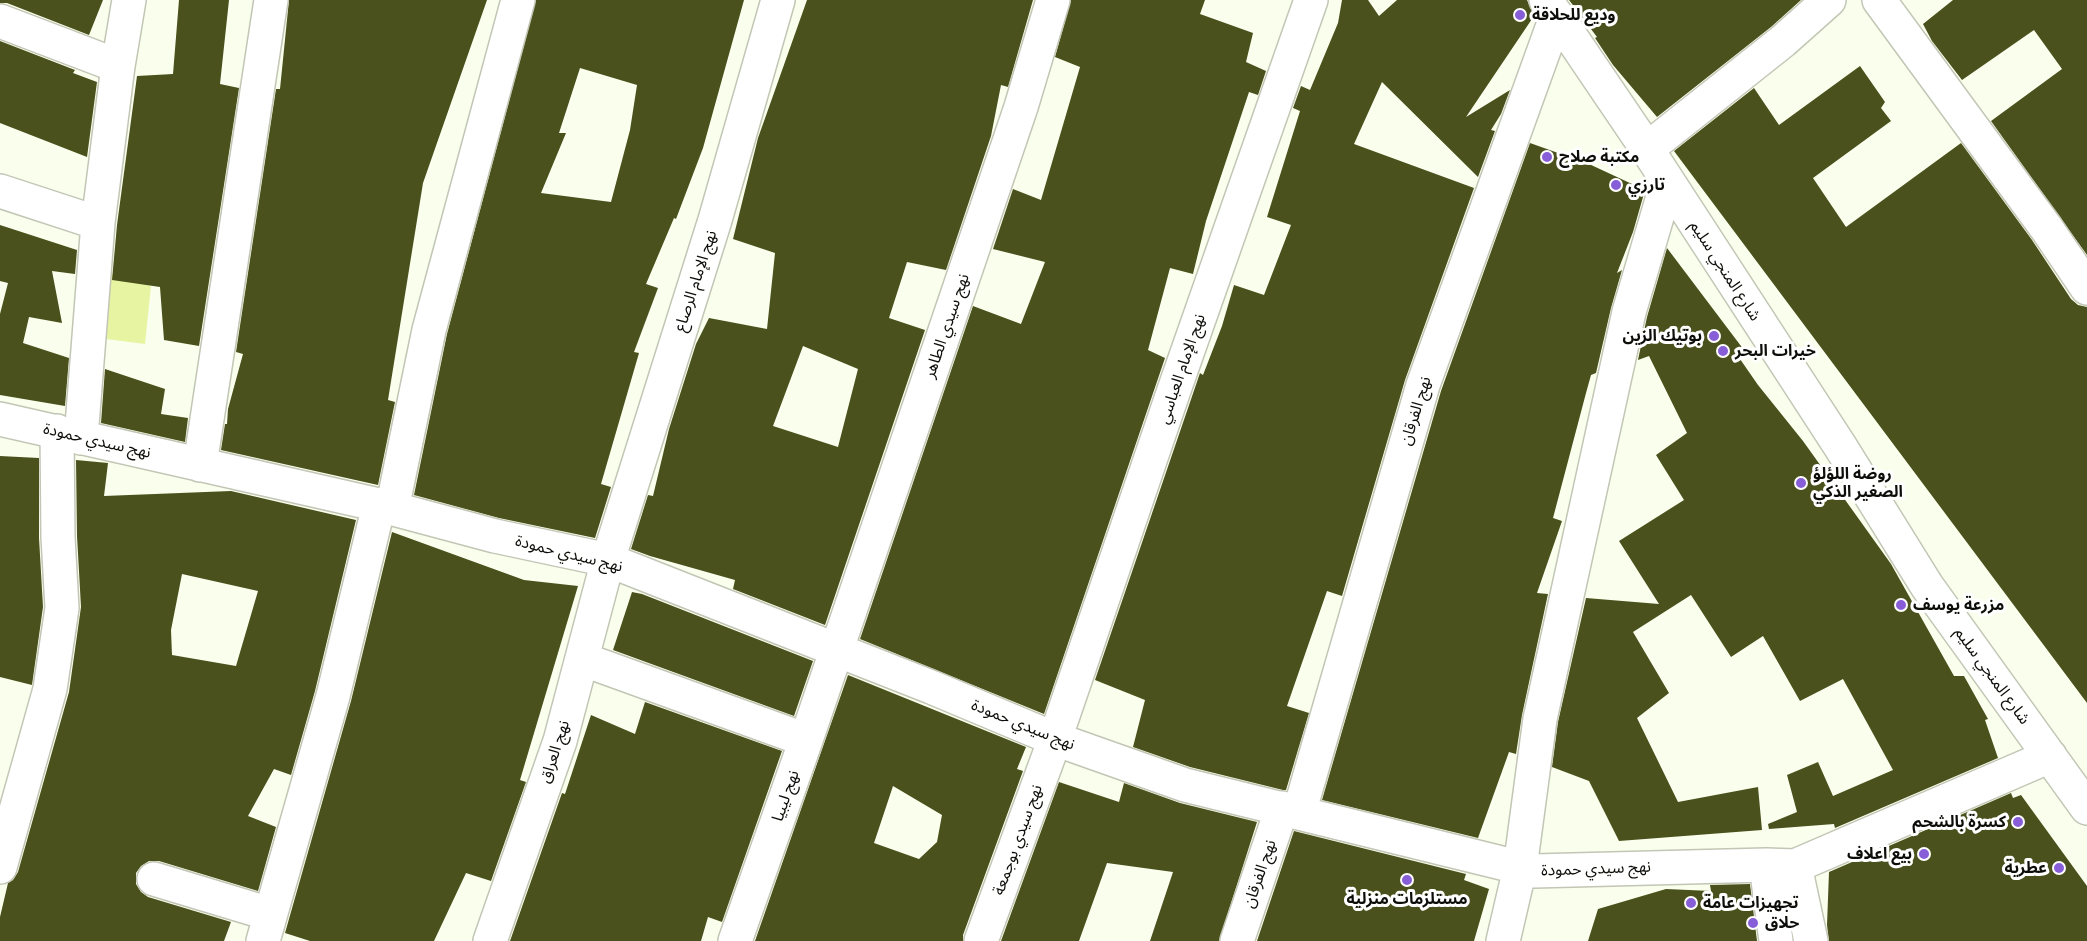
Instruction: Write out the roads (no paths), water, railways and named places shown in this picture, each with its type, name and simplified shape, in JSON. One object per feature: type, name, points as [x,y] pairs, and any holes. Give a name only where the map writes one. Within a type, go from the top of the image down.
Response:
[{"type":"street","points":[[0,867],[50,689],[62,608],[58,537],[69,434],[118,66],[129,0]]},
{"type":"street","points":[[200,465],[271,0]]},
{"type":"street","points":[[154,879],[266,928],[385,507],[429,330],[518,0]]},
{"type":"street","name":"نهج الإمام الرصاع","points":[[608,560],[712,231],[778,0]]},
{"type":"street","name":"نهج سيدي الطاهر","points":[[837,651],[1021,107],[1053,0]]},
{"type":"street","name":"نهج الإمام العباسي","points":[[1055,739],[1311,0]]},
{"type":"street","points":[[1647,149],[1783,41],[1829,0]]},
{"type":"street","points":[[1879,0],[2047,229],[2087,288]]},
{"type":"street","name":"شارع المنجي سليم","points":[[1551,8],[1647,149],[1840,446],[1927,586],[2087,808]]},
{"type":"street","name":"نهج الفرقان","points":[[1237,941],[1291,810],[1423,385],[1551,8]]},
{"type":"street","points":[[0,21],[118,66]]},
{"type":"street","points":[[1503,941],[1520,868],[1540,719],[1629,312],[1667,183]]},
{"type":"street","points":[[0,190],[98,223]]},
{"type":"street","name":"نهج سيدي حمودة","points":[[0,419],[385,507],[495,536],[608,560],[932,687],[1055,739],[1185,785],[1534,871],[1781,866],[2050,756]]},
{"type":"street","name":"نهج العراق","points":[[490,941],[560,741],[608,560]]},
{"type":"street","name":"نهج ليبيا","points":[[735,941],[837,651]]},
{"type":"street","points":[[582,659],[806,740]]},
{"type":"street","name":"نهج سيدي بوجمعة","points":[[981,941],[1055,739]]},
{"type":"street","points":[[1776,941],[1781,866]]},
{"type":"street","points":[[1781,866],[1811,941]]},
{"type":"place","name":"وديع للحلاقة","points":[[1520,15]]},
{"type":"place","name":"مكتبة صلاح","points":[[1547,157]]},
{"type":"place","name":"تارزي","points":[[1616,185]]},
{"type":"place","name":"بوتيك الزين","points":[[1714,336]]},
{"type":"place","name":"خيرات البحر","points":[[1723,351]]},
{"type":"place","name":"روضة اللؤلؤ الصغير الذكي","points":[[1801,483]]},
{"type":"place","name":"مزرعة يوسف","points":[[1901,605]]},
{"type":"place","name":"كسرة بالشحم","points":[[2018,822]]},
{"type":"place","name":"بيع اعلاف","points":[[1924,854]]},
{"type":"place","name":"عطرية","points":[[2059,868]]},
{"type":"place","name":"مستلزمات منزلية","points":[[1407,880]]},
{"type":"place","name":"تجهيزات عامة","points":[[1691,903]]},
{"type":"place","name":"حلاق","points":[[1753,923]]}]
